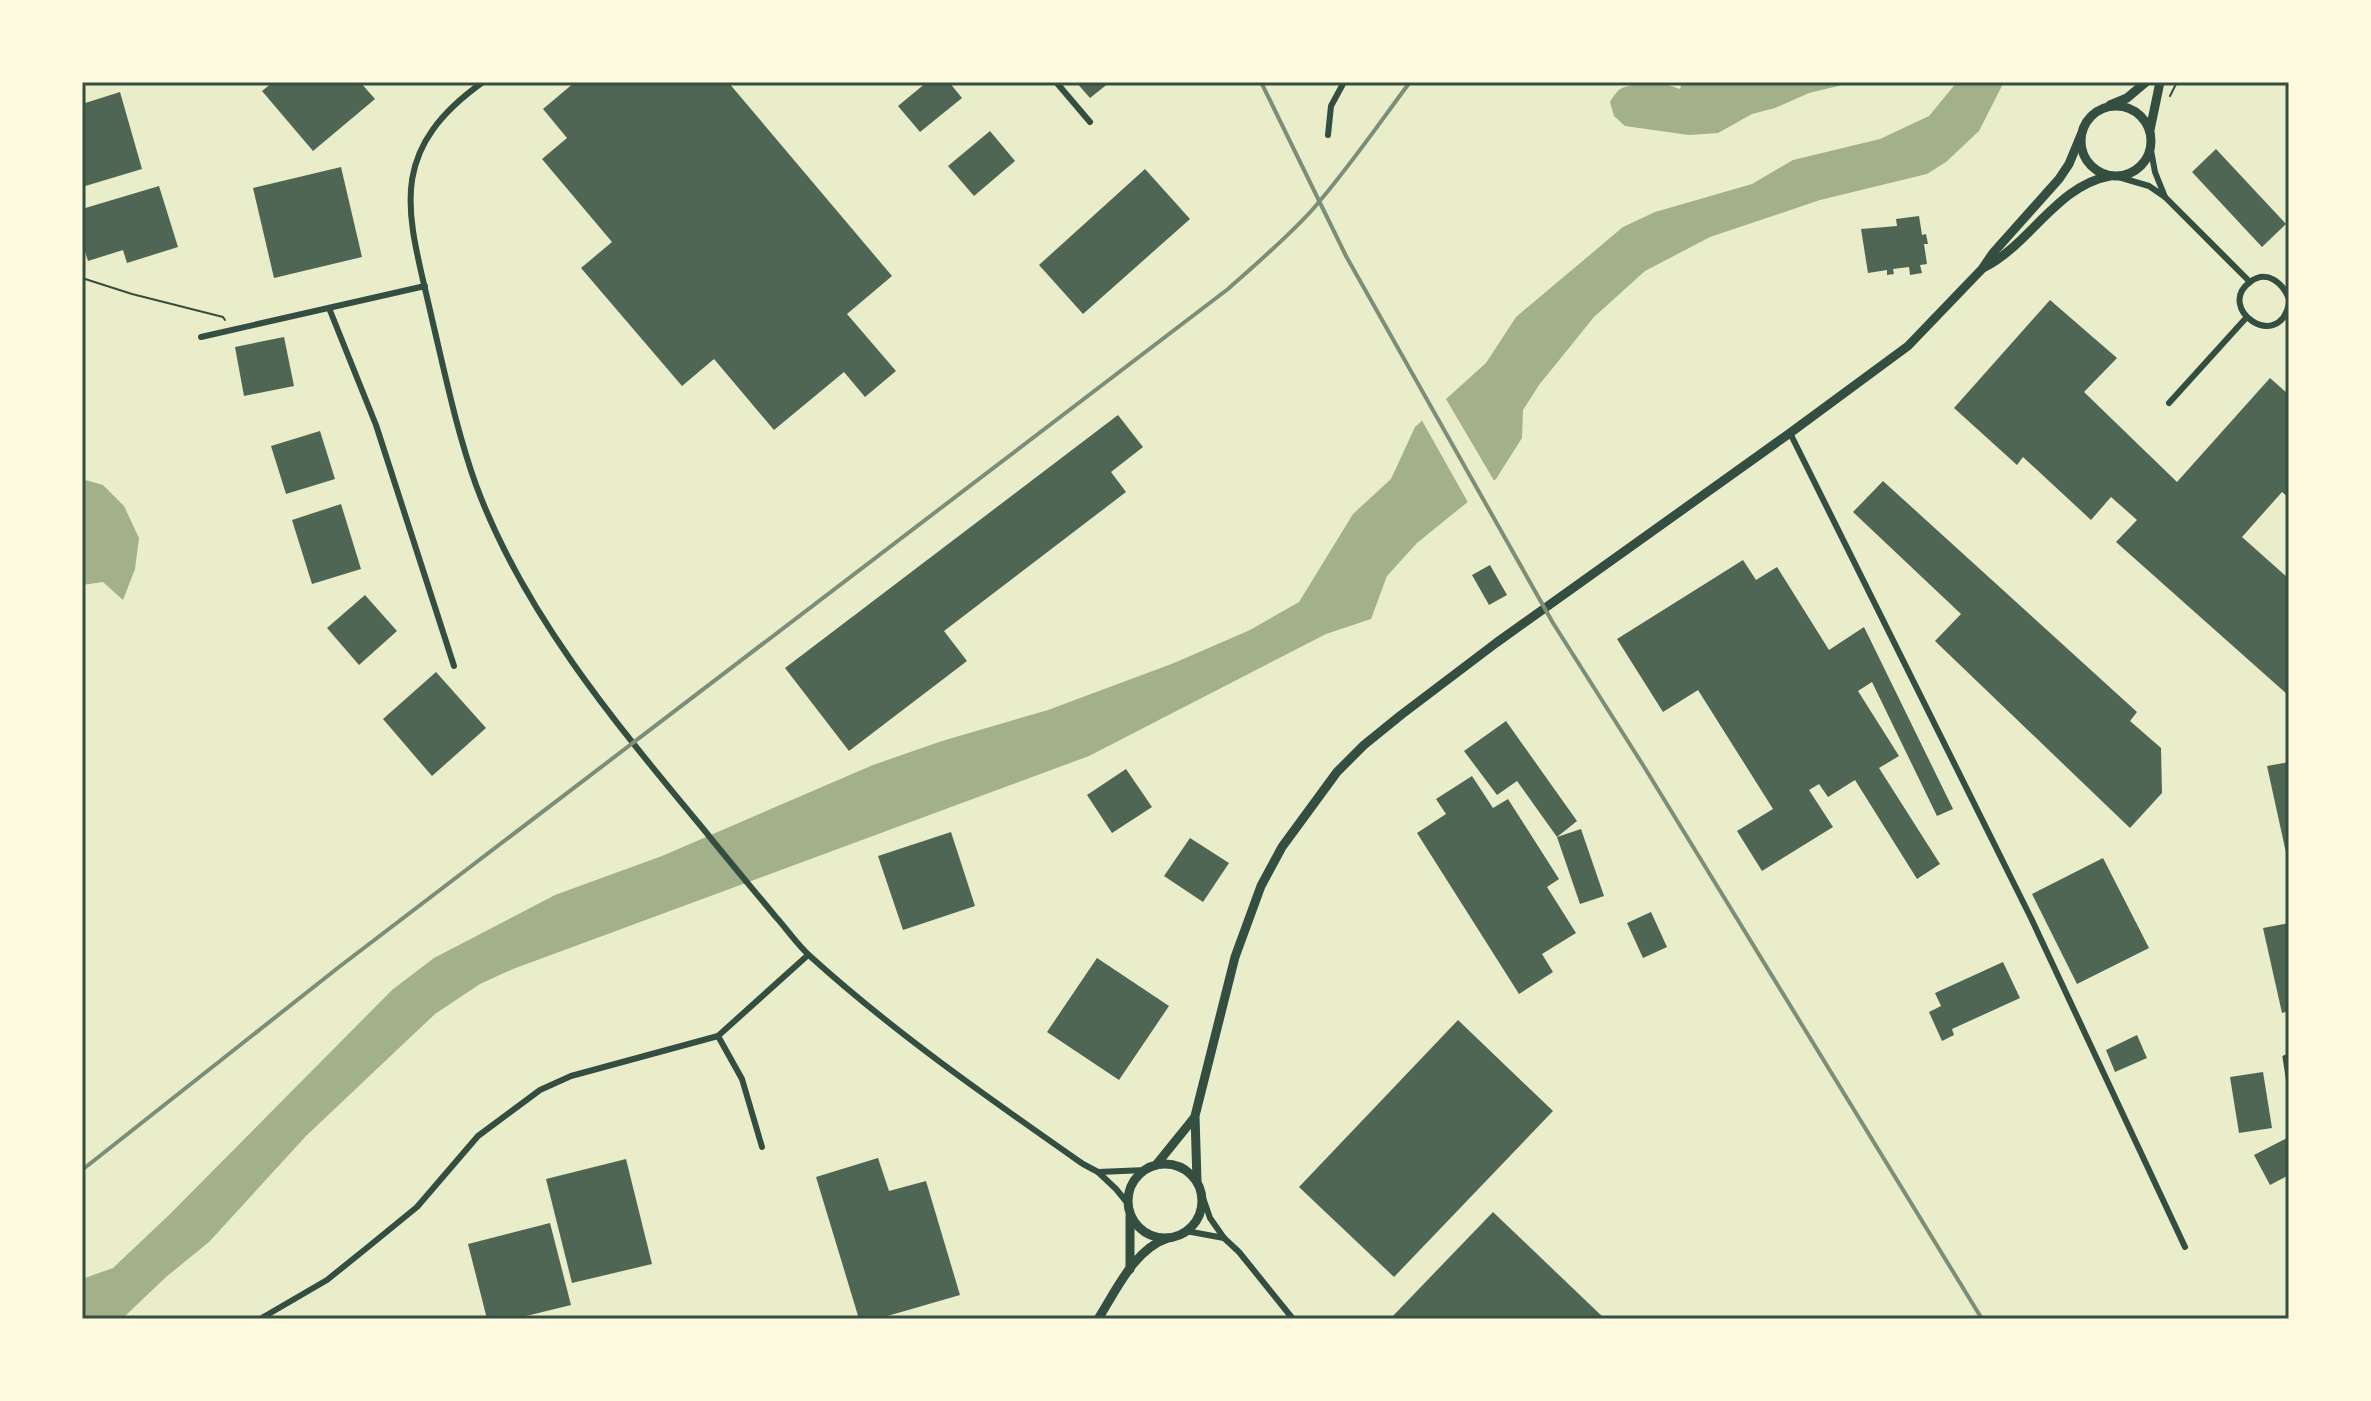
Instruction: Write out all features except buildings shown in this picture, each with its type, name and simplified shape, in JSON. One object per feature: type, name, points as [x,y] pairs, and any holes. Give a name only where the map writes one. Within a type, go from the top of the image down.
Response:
[{"type":"main road","points":[[1098,1319],[1130,1269],[1151,1247],[1186,1231],[1201,1212],[1195,1116],[1235,957],[1261,886],[1282,847],[1337,772],[1364,745],[1496,643],[1908,346],[1982,269],[2059,179],[2090,118],[2127,98],[2146,82]]},
{"type":"main road","points":[[1982,269],[2001,259],[2057,206],[2086,184],[2130,173],[2140,166],[2150,145],[2153,104],[2160,82]]},
{"type":"main road","points":[[2100,110],[2112,106],[2131,110],[2140,116],[2150,133]]},
{"type":"main road","points":[[2081,135],[2083,154],[2089,164],[2102,173],[2115,176]]},
{"type":"main road","points":[[1130,1269],[1129,1208],[1133,1183],[1156,1165],[1195,1116]]},
{"type":"main road","points":[[1156,1165],[1178,1166],[1197,1181]]},
{"type":"main road","points":[[1129,1208],[1138,1226],[1151,1235],[1175,1236]]},
{"type":"street","points":[[483,82],[437,121],[423,145],[414,169],[409,197],[411,226],[476,484],[494,526],[550,628],[608,712],[808,955],[984,1094],[1098,1172],[1129,1208]]},
{"type":"street","points":[[1056,82],[1090,122]]},
{"type":"street","points":[[1328,135],[1331,106],[1344,82]]},
{"type":"street","points":[[2150,145],[2155,172],[2165,197]]},
{"type":"street","points":[[2115,176],[2149,186],[2165,197],[2250,282]]},
{"type":"street","points":[[2263,277],[2287,284],[2289,302],[2284,318],[2272,326],[2259,326],[2246,318],[2240,300],[2250,282],[2263,277]]},
{"type":"street","points":[[201,337],[425,286]]},
{"type":"street","points":[[329,308],[376,425],[454,666]]},
{"type":"street","points":[[2169,403],[2246,318]]},
{"type":"street","points":[[2284,318],[2289,325]]},
{"type":"street","points":[[1790,433],[2031,918],[2185,1247]]},
{"type":"street","points":[[260,1319],[327,1280],[417,1207],[478,1136],[540,1090],[584,1072],[718,1036],[808,955]]},
{"type":"street","points":[[718,1036],[742,1079],[762,1147]]},
{"type":"street","points":[[1098,1172],[1146,1170]]},
{"type":"street","points":[[1201,1192],[1210,1218],[1224,1238],[1293,1319]]},
{"type":"street","points":[[1186,1231],[1224,1238]]},
{"type":"lane","points":[[2289,1055],[2284,1057],[2289,1090]]},
{"type":"path","points":[[2167,101],[2177,82]]},
{"type":"path","points":[[82,278],[223,317],[233,330]]},
{"type":"shaded area","points":[[1639,82],[1659,82],[1680,89],[1682,82],[1855,82],[1809,93],[1752,114],[1718,133],[1689,135],[1625,126],[1614,116],[1610,102],[1614,96],[1620,89]]},
{"type":"shaded area","points":[[1957,82],[2004,82],[1979,131],[1946,162],[1927,174],[1820,200],[1710,237],[1645,271],[1594,317],[1539,385],[1523,410],[1522,438],[1496,479],[1417,543],[1387,576],[1371,619],[1326,634],[1089,756],[513,969],[480,984],[435,1014],[306,1136],[209,1242],[124,1317],[82,1317],[82,1279],[113,1268],[392,990],[434,958],[555,895],[662,856],[873,765],[1048,710],[1174,663],[1250,630],[1299,602],[1353,514],[1391,479],[1415,427],[1486,363],[1516,317],[1623,227],[1655,212],[1752,184],[1793,160],[1880,139],[1929,116]]},
{"type":"shaded area","points":[[82,479],[103,485],[124,506],[139,538],[135,569],[123,600],[103,582],[82,585]]},
{"type":"pier","points":[[1443,394],[1496,484],[1470,506],[1420,417]]},
{"type":"railway","points":[[1261,82],[1346,256],[1553,623],[1982,1319]]},
{"type":"railway","points":[[82,1170],[339,967],[1228,289],[1313,209],[1410,82]]}]
